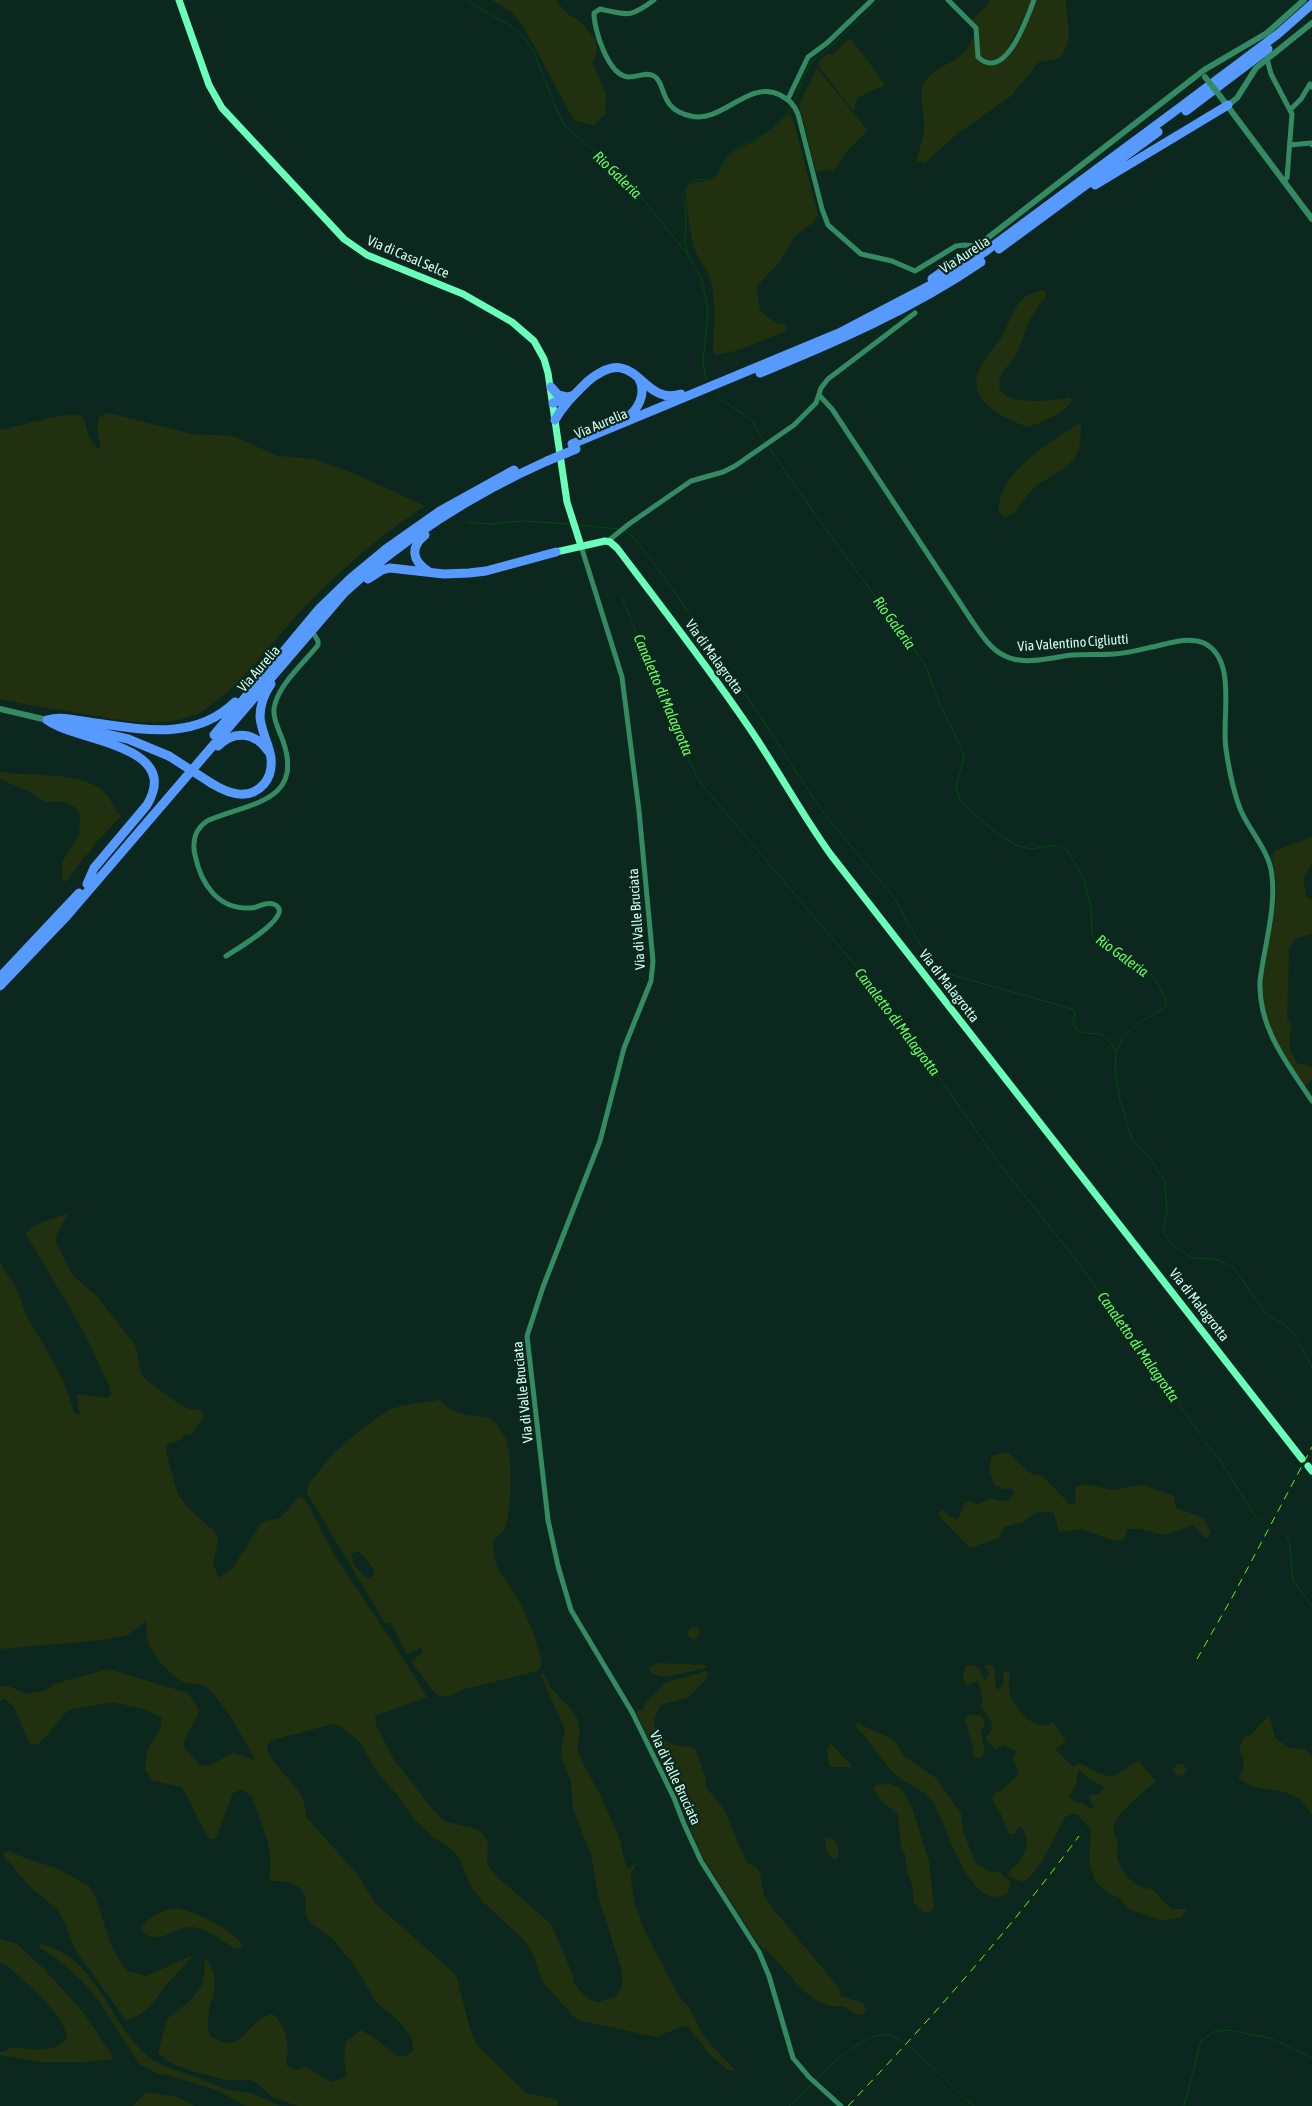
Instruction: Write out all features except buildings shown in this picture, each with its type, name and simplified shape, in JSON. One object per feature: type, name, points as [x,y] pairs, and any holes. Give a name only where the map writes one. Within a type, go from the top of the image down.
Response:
[{"type":"highway","name":"Via Aurelia","points":[[0,977],[87,884],[319,609],[364,566],[428,519],[484,485],[699,398],[875,315],[955,272],[994,246],[1278,34],[1312,4]]},
{"type":"highway","name":"Via Aurelia","points":[[574,447],[706,389],[830,344],[907,306],[975,266],[1246,66],[1312,12]]},
{"type":"highway","points":[[1048,213],[1064,206],[1103,180],[1228,105]]},
{"type":"highway","points":[[875,315],[967,254]]},
{"type":"highway","points":[[553,403],[559,405],[598,374],[608,369],[624,368],[663,396],[673,396],[706,389]]},
{"type":"highway","points":[[574,447],[587,434],[632,413],[639,403],[642,393],[642,385],[636,376]]},
{"type":"highway","points":[[551,387],[558,395],[569,398]]},
{"type":"highway","points":[[555,420],[569,398]]},
{"type":"highway","name":"Via Aurelia","points":[[0,986],[65,918],[344,593],[399,547],[469,501],[547,458]]},
{"type":"highway","points":[[430,573],[415,560],[414,549],[416,544],[423,536],[469,501]]},
{"type":"highway","points":[[344,593],[354,590],[382,570],[398,569],[444,574],[486,571],[556,552]]},
{"type":"highway","points":[[47,720],[128,739],[169,756],[210,783],[231,793],[243,794],[253,792],[268,777],[271,767],[271,758],[261,720],[263,700],[272,682],[334,611],[335,602]]},
{"type":"highway","points":[[47,720],[60,718],[130,728],[165,730],[186,728],[206,722],[217,717],[234,704],[306,621],[319,609]]},
{"type":"highway","points":[[47,720],[56,726],[134,752],[146,763],[153,776],[153,793],[147,805],[93,869],[87,884]]},
{"type":"highway","points":[[104,872],[116,864],[222,742],[235,736],[251,736],[266,748],[271,758]]},
{"type":"main road","name":"Via di Casal Selce","points":[[179,0],[209,85],[222,108],[344,239],[367,255],[463,294],[519,327],[531,337],[541,352],[551,387],[567,502],[581,546]]},
{"type":"main road","points":[[556,552],[608,541]]},
{"type":"main road","name":"Via di Malagrotta","points":[[608,541],[617,548],[717,681],[748,726],[804,817],[831,854],[1302,1459]]},
{"type":"street","points":[[654,0],[628,14],[619,14],[601,9],[594,13],[606,58],[619,73],[628,77],[647,74],[654,76],[659,81],[669,104],[682,114],[693,117],[707,115],[763,90],[770,91],[791,103]]},
{"type":"street","points":[[872,0],[827,43],[808,57],[791,103],[826,220],[832,229],[863,255],[892,261],[915,271],[953,248],[962,245],[977,246]]},
{"type":"street","points":[[948,0],[975,27],[978,57],[984,61],[991,62],[1003,58],[1012,48],[1034,0]]},
{"type":"street","name":"Via Aurelia","points":[[967,254],[1203,75],[1267,33],[1304,0]]},
{"type":"street","points":[[1228,105],[1240,94],[1256,68],[1312,23]]},
{"type":"street","points":[[1267,59],[1271,74],[1290,110],[1292,119],[1287,178],[1284,181]]},
{"type":"street","points":[[1203,75],[1228,105],[1311,216]]},
{"type":"street","points":[[1290,110],[1301,99],[1310,84],[1312,87]]},
{"type":"street","points":[[1290,145],[1310,143],[1312,145]]},
{"type":"street","points":[[953,248],[962,249],[967,254]]},
{"type":"street","points":[[608,541],[629,524],[691,482],[723,472],[777,438],[806,415],[816,403],[822,387],[828,379],[915,313]]},
{"type":"street","name":"Via Valentino Cigliutti","points":[[819,395],[832,409],[972,621],[990,645],[1000,653],[1012,659],[1027,660],[1121,653],[1192,640],[1205,644],[1218,655],[1224,668],[1225,742],[1230,777],[1242,811],[1266,855],[1272,877],[1272,902],[1260,981],[1265,1019],[1275,1045],[1312,1100]]},
{"type":"street","name":"Via di Valle Bruciata","points":[[581,546],[586,567],[622,676],[639,811],[653,961],[650,980],[624,1048],[600,1141],[543,1287],[528,1336],[548,1520],[558,1566],[571,1610],[632,1712],[674,1798],[701,1861],[760,1952],[769,1976],[790,2052],[809,2077],[841,2106]]},
{"type":"street","points":[[226,956],[270,926],[278,916],[279,909],[276,905],[271,904],[250,908],[218,899],[203,881],[194,850],[195,834],[207,821],[263,801],[274,794],[282,783],[289,762],[275,717],[274,706],[292,676],[318,644],[314,634]]},
{"type":"street","points":[[0,709],[47,720]]},
{"type":"green space","points":[[492,0],[555,0],[569,15],[579,20],[596,40],[597,50],[593,64],[606,94],[605,114],[594,125],[574,120],[523,26],[513,13]]},
{"type":"green space","points":[[989,0],[1032,0],[1007,51],[1000,58],[988,61],[979,55],[979,29],[972,20],[990,2]]},
{"type":"green space","points":[[1036,0],[1066,0],[1069,30],[1065,50],[1060,58],[1039,62],[1011,96],[957,134],[925,163],[916,161],[924,130],[922,88],[929,76],[964,53],[973,36],[975,37],[978,56],[983,62],[995,64],[1010,55]]},
{"type":"green space","points":[[848,39],[852,40],[884,83],[883,87],[857,98],[854,112],[818,65],[821,58],[828,54],[833,55]]},
{"type":"green space","points":[[817,68],[866,129],[866,132],[847,151],[833,172],[827,169],[816,172],[799,104]]},
{"type":"green space","points":[[790,113],[818,214],[814,222],[796,235],[779,263],[756,287],[760,311],[776,323],[785,324],[787,328],[784,332],[739,350],[716,355],[713,352],[715,312],[713,293],[708,273],[694,246],[687,209],[686,190],[691,184],[716,177],[731,154],[766,134]]},
{"type":"green space","points":[[1042,290],[1046,292],[1046,296],[1034,312],[1015,357],[1001,375],[999,382],[1001,391],[1007,396],[1028,401],[1069,398],[1072,401],[1058,414],[1028,427],[1008,419],[989,406],[977,390],[976,380],[982,364],[1002,337],[1018,304],[1027,296]]},
{"type":"green space","points":[[109,413],[192,434],[233,436],[278,456],[314,459],[355,474],[425,506],[373,543],[341,571],[296,616],[236,684],[197,714],[167,721],[136,722],[0,699],[0,430],[66,415],[81,416],[91,441],[99,450],[101,445],[97,424],[99,417]]},
{"type":"green space","points":[[1081,422],[1079,449],[1071,463],[1034,488],[1013,513],[1005,517],[999,513],[1000,498],[1006,485],[1016,472],[1041,449]]},
{"type":"green space","points":[[0,772],[56,776],[85,781],[97,786],[106,794],[118,814],[122,815],[92,847],[91,852],[86,855],[67,881],[62,881],[62,862],[79,836],[80,814],[75,807],[64,802],[44,802],[30,792],[0,779]]},
{"type":"green space","points":[[1312,837],[1312,863],[1303,878],[1307,897],[1312,900],[1312,934],[1294,939],[1289,951],[1287,1018],[1292,1026],[1290,1045],[1297,1063],[1312,1067],[1312,1080],[1304,1087],[1275,1040],[1265,1014],[1261,987],[1276,898],[1275,872],[1272,859],[1274,851]]},
{"type":"green space","points":[[69,1212],[56,1236],[56,1242],[73,1276],[97,1296],[135,1345],[141,1373],[145,1379],[188,1409],[201,1410],[204,1416],[192,1434],[184,1435],[181,1440],[167,1444],[166,1452],[178,1495],[188,1508],[215,1532],[218,1541],[213,1565],[219,1578],[232,1569],[262,1522],[280,1518],[299,1497],[305,1499],[335,1556],[427,1697],[375,1716],[376,1725],[394,1760],[444,1821],[476,1829],[484,1835],[488,1843],[487,1863],[495,1875],[551,1924],[573,1976],[574,1983],[589,1999],[599,2002],[616,1996],[622,1988],[622,1971],[599,1899],[591,1855],[573,1809],[571,1781],[563,1762],[561,1750],[565,1729],[540,1674],[543,1673],[551,1688],[577,1718],[580,1730],[577,1748],[618,1834],[627,1869],[637,1863],[631,1874],[631,1881],[635,1904],[645,1932],[679,1996],[690,2009],[704,2037],[735,2070],[729,2071],[710,2055],[688,2027],[683,2026],[656,2037],[578,2020],[573,2016],[543,1982],[532,1952],[523,1939],[482,1901],[471,1887],[459,1857],[414,1819],[398,1796],[377,1772],[360,1742],[340,1726],[333,1724],[270,1741],[267,1747],[268,1754],[302,1796],[307,1818],[357,1874],[375,1903],[456,1975],[470,2029],[477,2045],[526,2093],[558,2100],[557,2106],[298,2106],[272,2097],[251,2080],[225,2080],[189,2070],[171,2063],[158,2053],[167,2019],[191,2000],[202,1985],[205,1969],[204,1957],[211,1968],[215,1987],[208,2014],[210,2036],[222,2042],[238,2040],[257,2022],[273,2014],[282,2025],[286,2037],[288,2051],[286,2065],[295,2070],[306,2067],[331,2082],[341,2079],[347,2074],[344,2058],[346,2042],[361,2030],[398,2057],[407,2056],[413,2050],[412,2038],[400,2022],[376,2002],[357,1969],[333,1939],[311,1923],[305,1914],[306,1905],[303,1891],[293,1884],[269,1881],[271,1858],[267,1839],[252,1797],[242,1789],[233,1793],[216,1838],[210,1839],[182,1787],[153,1781],[145,1770],[147,1751],[160,1729],[162,1718],[147,1710],[113,1702],[68,1710],[39,1744],[30,1745],[14,1707],[5,1699],[0,1701],[0,1686],[8,1686],[27,1694],[44,1691],[54,1684],[108,1669],[188,1693],[199,1710],[184,1743],[184,1748],[201,1766],[211,1765],[233,1753],[255,1760],[233,1720],[211,1692],[203,1685],[188,1684],[181,1680],[160,1661],[148,1641],[146,1621],[126,1636],[93,1641],[0,1649],[0,1263],[18,1291],[25,1313],[65,1385],[74,1413],[80,1415],[76,1394],[106,1398],[111,1395],[109,1385],[85,1334],[26,1234],[34,1226]]},
{"type":"green space","points":[[440,1399],[448,1408],[458,1412],[490,1418],[505,1437],[508,1445],[511,1482],[509,1509],[504,1530],[493,1542],[495,1561],[516,1596],[528,1621],[542,1664],[537,1671],[444,1696],[434,1692],[411,1662],[422,1653],[422,1648],[407,1654],[394,1629],[389,1622],[385,1623],[307,1493],[308,1485],[332,1455],[360,1430],[390,1409],[414,1403]],"holes":[[[359,1551],[373,1568],[374,1575],[368,1579],[355,1567],[351,1554]]]},
{"type":"green space","points":[[1007,1452],[1030,1473],[1043,1476],[1070,1505],[1076,1502],[1075,1487],[1085,1484],[1112,1490],[1143,1485],[1174,1496],[1176,1508],[1204,1518],[1211,1533],[1206,1539],[1193,1525],[1165,1535],[1141,1529],[1126,1529],[1125,1539],[1116,1541],[1081,1529],[1059,1532],[1054,1513],[1039,1511],[1023,1522],[1004,1527],[999,1538],[970,1548],[939,1516],[941,1508],[949,1516],[958,1520],[965,1502],[971,1501],[977,1505],[990,1498],[1003,1501],[1011,1497],[1014,1494],[1013,1489],[1004,1489],[994,1485],[989,1470],[992,1456]]},
{"type":"green space","points":[[692,1627],[696,1627],[700,1633],[696,1639],[692,1639],[688,1635],[688,1631]]},
{"type":"green space","points":[[658,1663],[705,1665],[706,1668],[666,1677],[652,1674],[649,1670],[651,1666]]},
{"type":"green space","points":[[987,1664],[994,1666],[996,1688],[998,1690],[1003,1685],[1004,1670],[1010,1674],[1009,1688],[1011,1697],[1014,1704],[1025,1717],[1039,1725],[1053,1722],[1066,1742],[1055,1749],[1073,1767],[1080,1763],[1095,1772],[1112,1777],[1138,1761],[1156,1781],[1128,1806],[1115,1823],[1114,1830],[1118,1843],[1117,1857],[1121,1868],[1134,1883],[1152,1889],[1171,1909],[1187,1909],[1181,1918],[1160,1920],[1128,1909],[1120,1898],[1108,1893],[1095,1881],[1089,1861],[1091,1830],[1077,1814],[1065,1817],[1043,1860],[1031,1876],[1022,1882],[1008,1876],[1010,1870],[1023,1856],[1027,1837],[1019,1827],[1014,1834],[1009,1834],[1001,1814],[992,1799],[994,1793],[1001,1791],[1019,1774],[1013,1759],[1016,1751],[1004,1745],[996,1749],[987,1741],[987,1735],[992,1729],[991,1722],[981,1706],[983,1701],[978,1681],[967,1685],[963,1680],[965,1666],[972,1665],[980,1668],[981,1676],[985,1680],[989,1676],[988,1670],[984,1666]],"holes":[[[1079,1769],[1090,1780],[1105,1787],[1100,1794],[1090,1795],[1089,1801],[1094,1805],[1090,1809],[1083,1803],[1074,1802],[1069,1796],[1075,1787]]]},
{"type":"green space","points":[[708,1672],[707,1678],[689,1697],[661,1705],[657,1711],[654,1723],[657,1733],[673,1744],[696,1749],[706,1781],[705,1786],[725,1811],[746,1862],[757,1868],[760,1873],[764,1895],[774,1910],[839,1988],[840,1996],[861,2002],[866,2008],[863,2015],[855,2014],[844,2006],[830,2006],[818,2001],[808,1994],[759,1945],[703,1858],[676,1795],[636,1712],[642,1711],[646,1702],[665,1683]]},
{"type":"green space","points":[[969,1714],[982,1716],[985,1724],[981,1732],[985,1753],[981,1758],[974,1757],[965,1721]]},
{"type":"green space","points":[[1269,1715],[1275,1738],[1289,1748],[1305,1749],[1312,1756],[1312,1815],[1303,1802],[1296,1797],[1288,1793],[1253,1786],[1238,1777],[1243,1771],[1244,1758],[1239,1751],[1243,1738],[1252,1734]]},
{"type":"green space","points":[[857,1723],[894,1740],[905,1757],[936,1778],[961,1813],[963,1831],[977,1864],[992,1873],[1002,1871],[1002,1875],[1011,1882],[1007,1894],[993,1897],[981,1891],[970,1879],[932,1801],[924,1793],[900,1778],[890,1769],[856,1727]]},
{"type":"green space","points":[[831,1744],[853,1767],[832,1767],[829,1765],[827,1750]]},
{"type":"green space","points":[[1178,1764],[1182,1764],[1186,1770],[1182,1776],[1178,1776],[1174,1772],[1174,1768]]},
{"type":"green space","points":[[890,1784],[901,1789],[912,1808],[929,1862],[934,1908],[930,1912],[923,1912],[914,1903],[905,1854],[901,1848],[898,1814],[879,1799],[874,1789],[876,1785]]},
{"type":"green space","points":[[824,1837],[834,1840],[839,1848],[838,1857],[834,1859],[828,1854]]},
{"type":"green space","points":[[9,1851],[56,1868],[89,1886],[95,1896],[112,1948],[127,1971],[146,1976],[194,1955],[146,2010],[134,2018],[126,2020],[81,1958],[72,1943],[58,1910],[29,1886],[2,1855]]},
{"type":"green space","points":[[177,1908],[219,1925],[241,1942],[242,1948],[235,1949],[200,1928],[187,1927],[159,1937],[152,1937],[141,1928],[157,1914]]},
{"type":"green space","points":[[0,1939],[17,1944],[44,1969],[83,2012],[114,2059],[85,2062],[39,2062],[0,2055],[0,2053],[14,2047],[36,2050],[57,2047],[67,2039],[60,2019],[52,2009],[7,1965],[0,1963]]},
{"type":"green space","points":[[41,1944],[60,1951],[76,1963],[101,1993],[135,2043],[149,2057],[165,2066],[199,2079],[233,2091],[250,2093],[281,2106],[246,2106],[216,2090],[168,2075],[158,2074],[139,2064],[99,2001],[80,1979],[59,1960],[39,1947]]},
{"type":"green space","points":[[146,2092],[177,2097],[195,2106],[133,2106]]},
{"type":"waterway","name":"Rio Galeria","points":[[468,0],[475,6],[511,26],[524,37],[534,53],[559,115],[566,127],[605,160],[622,183],[642,198],[688,255],[701,278],[708,310],[703,361],[706,380]]},
{"type":"waterway","points":[[794,102],[805,73],[812,62],[880,0]]},
{"type":"waterway","points":[[688,254],[685,243],[686,207],[682,196],[687,187],[695,180],[705,180],[715,176],[730,154],[772,129],[781,121],[791,107]]},
{"type":"waterway","name":"Rio Galeria","points":[[716,396],[753,421],[764,442]]},
{"type":"waterway","name":"Rio Galeria","points":[[769,448],[820,521],[903,632],[926,667],[939,702],[964,757],[956,786],[960,801],[994,831],[1015,845],[1031,849],[1055,845],[1067,850],[1083,877],[1091,906],[1092,936],[1094,939],[1113,947],[1135,960],[1148,971],[1158,985],[1165,999],[1166,1007],[1140,1022],[1123,1038],[1116,1052],[1115,1067],[1120,1100],[1132,1139],[1149,1157],[1165,1182],[1167,1212],[1163,1231],[1172,1244],[1192,1258],[1215,1259],[1233,1267],[1267,1315],[1285,1325],[1295,1336],[1312,1367]]},
{"type":"waterway","points":[[468,522],[489,524],[523,521],[569,524]]},
{"type":"waterway","points":[[578,525],[619,529]]},
{"type":"waterway","points":[[625,531],[632,536],[660,571],[756,710],[824,814],[893,896],[930,962],[942,972],[1072,1009],[1075,1013],[1073,1024],[1077,1031],[1104,1036],[1112,1044],[1116,1052]]},
{"type":"waterway","name":"Canaletto di Malagrotta","points":[[621,595],[670,717],[697,777],[888,1004],[1001,1166],[1077,1261],[1201,1436]]},
{"type":"waterway","name":"Canaletto di Malagrotta","points":[[1205,1442],[1219,1459],[1255,1516],[1261,1519]]},
{"type":"waterway","name":"Canaletto di Malagrotta","points":[[1286,1535],[1289,1540],[1293,1580],[1312,1606]]},
{"type":"waterway","points":[[1184,2106],[1201,2041],[1213,2032],[1228,2030],[1270,2038],[1312,2058]]},
{"type":"waterway","points":[[814,2081],[829,2066],[862,2042],[873,2037],[892,2036],[912,2049],[963,2098],[975,2106]]},
{"type":"waterway","points":[[789,2106],[812,2084]]},
{"type":"railway","points":[[1197,1659],[1234,1594],[1312,1447]]},
{"type":"railway","points":[[848,2106],[968,1975],[1079,1836]]}]
